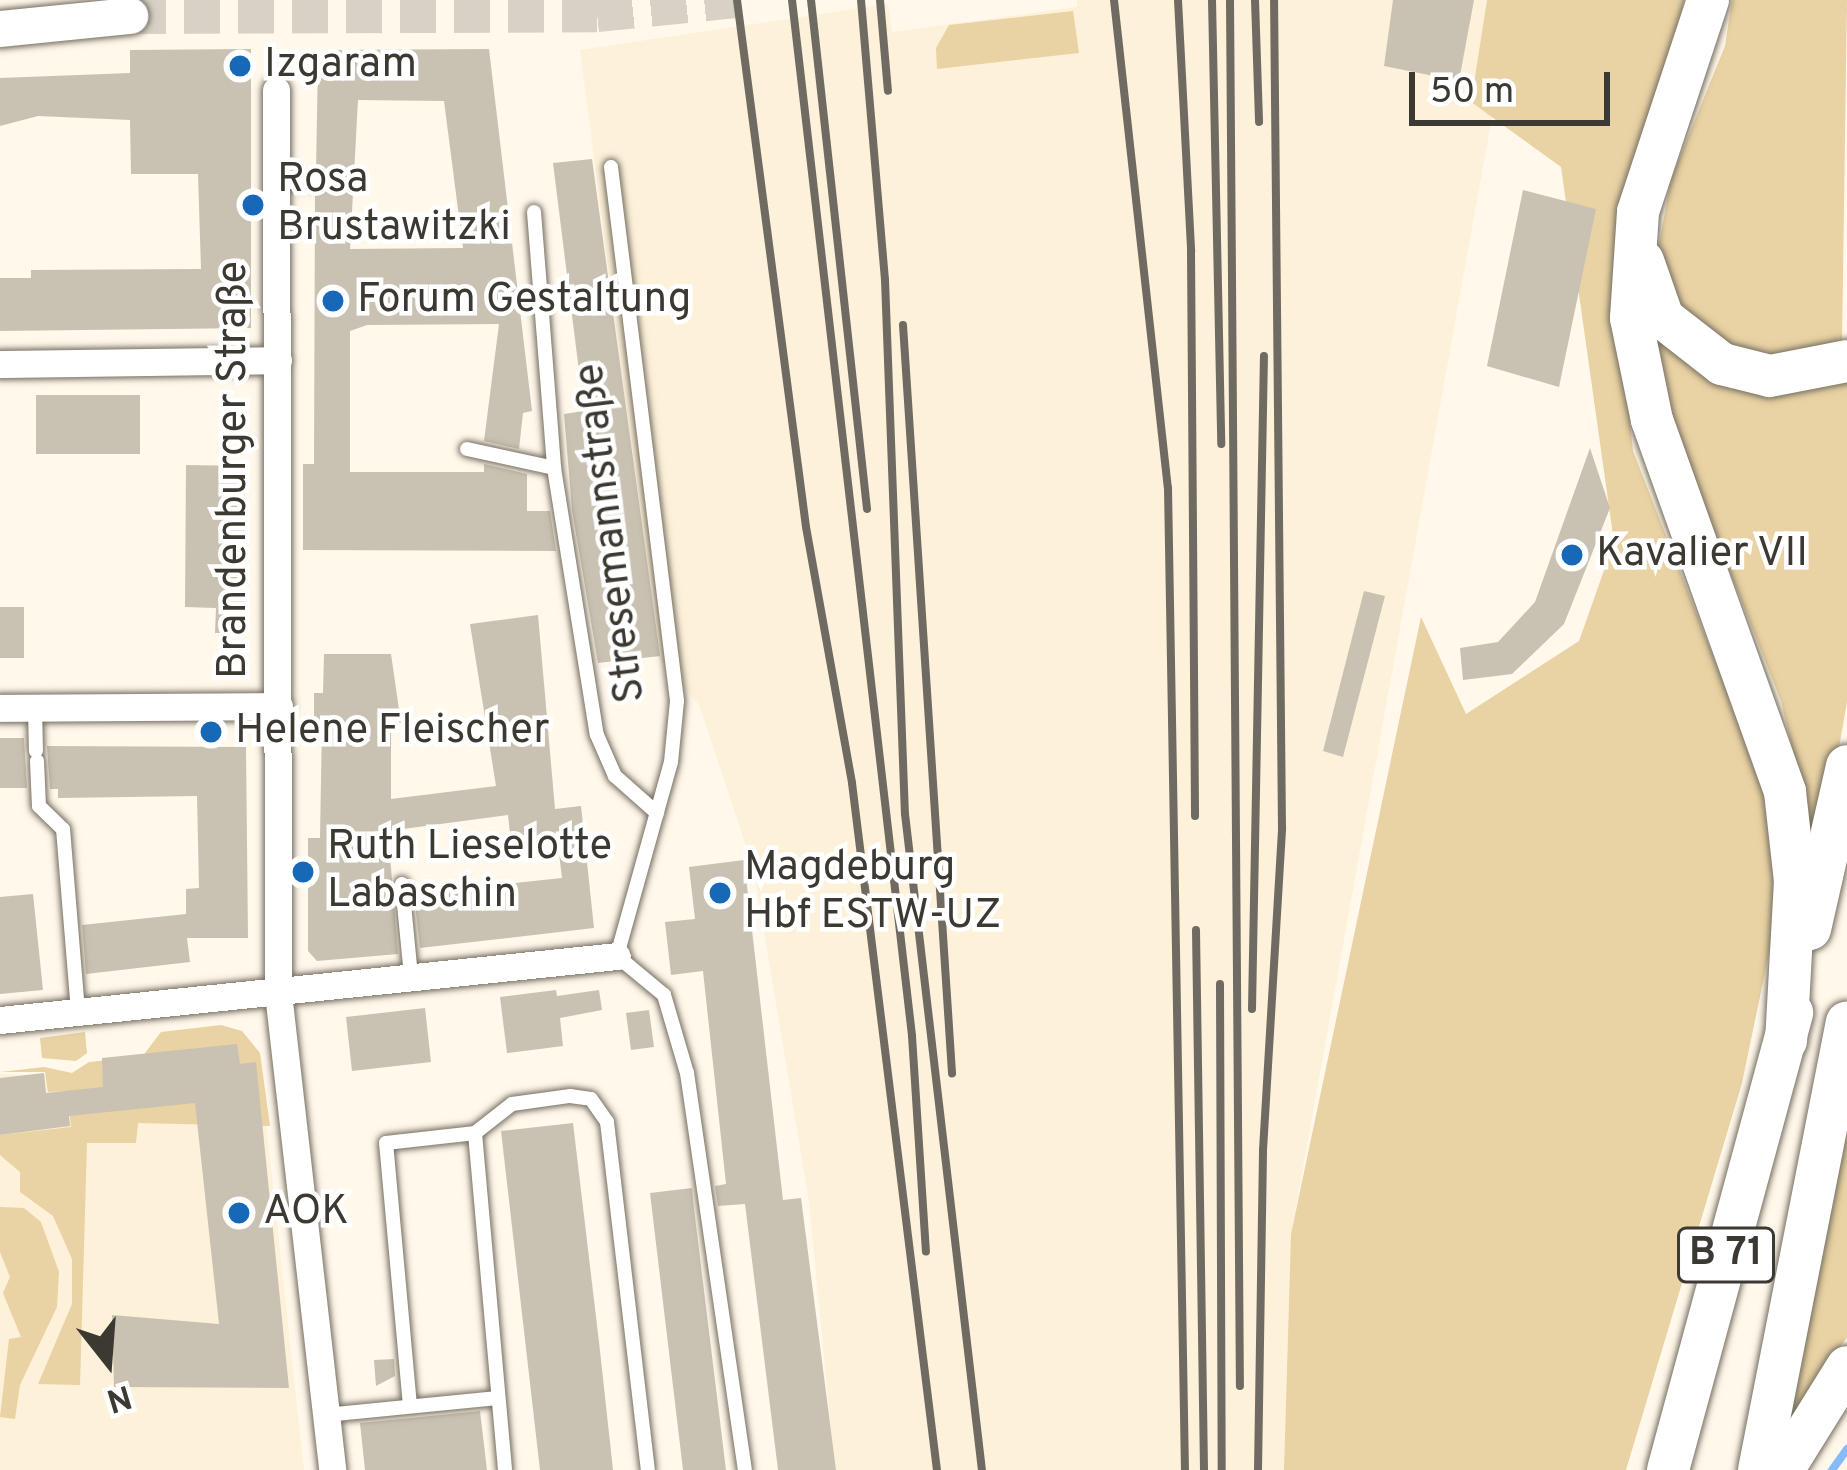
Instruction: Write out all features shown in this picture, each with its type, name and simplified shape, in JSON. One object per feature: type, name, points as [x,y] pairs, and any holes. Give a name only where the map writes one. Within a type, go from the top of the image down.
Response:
[{"type":"highway","points":[[1708,0],[1638,212],[1630,304],[1646,400],[1766,728],[1792,825],[1786,1041]]},
{"type":"highway","points":[[1638,212],[1652,296],[1688,342],[1758,375],[1847,361]]},
{"type":"highway","name":"B 71","points":[[1668,1470],[1786,1041],[1847,766]]},
{"type":"highway","name":"B 71","points":[[1759,1470],[1847,1023]]},
{"type":"highway","points":[[1783,1470],[1847,1366]]},
{"type":"main road","points":[[0,29],[130,16]]},
{"type":"street","name":"Brandenburger Straße","points":[[276,90],[278,993],[332,1470]]},
{"type":"street","points":[[0,364],[278,360]]},
{"type":"street","points":[[0,709],[279,706]]},
{"type":"street","points":[[0,1020],[617,956]]},
{"type":"lane","name":"Stresemannstraße","points":[[611,167],[675,663],[674,743],[617,956]]},
{"type":"lane","points":[[275,182],[316,182]]},
{"type":"lane","points":[[533,212],[554,468],[601,748],[622,784],[658,813]]},
{"type":"lane","points":[[467,448],[554,468]]},
{"type":"lane","points":[[35,708],[39,806],[63,830],[78,1012]]},
{"type":"lane","points":[[402,884],[411,976]]},
{"type":"lane","points":[[617,956],[664,995],[687,1073],[745,1470]]},
{"type":"lane","points":[[410,1406],[386,1143],[475,1133],[512,1104],[570,1096],[591,1099],[607,1122],[648,1470]]},
{"type":"lane","points":[[475,1133],[505,1470]]},
{"type":"lane","points":[[325,1415],[498,1398]]},
{"type":"shaded area","points":[[1077,0],[1487,0],[1471,102],[1492,117],[1291,1234],[1284,1470],[835,1470],[809,1203],[753,866],[699,705],[658,657],[580,50],[888,4],[892,32],[1077,7]]},
{"type":"shaded area","points":[[1487,0],[1684,0],[1620,326],[1633,451],[1773,809],[1773,934],[1742,1083],[1626,1470],[1284,1470],[1291,1234],[1421,617],[1466,714],[1579,641],[1614,542],[1561,167],[1471,102]]},
{"type":"shaded area","points":[[1732,0],[1847,0],[1842,343],[1761,356],[1725,345],[1690,326],[1656,261],[1671,179],[1725,46]]},
{"type":"shaded area","points":[[1073,11],[1079,53],[937,69],[936,48],[949,25]]},
{"type":"shaded area","points":[[1665,338],[1847,374],[1847,702],[1823,840],[1814,839],[1781,701],[1675,432],[1650,344]]},
{"type":"shaded area","points":[[221,1025],[242,1031],[260,1053],[270,1126],[138,1123],[136,1143],[87,1143],[80,1385],[38,1384],[72,1304],[72,1259],[53,1216],[20,1192],[20,1172],[0,1155],[0,1135],[71,1127],[67,1091],[48,1092],[45,1072],[0,1072],[44,1067],[72,1073],[89,1062],[142,1057],[161,1032]]},
{"type":"shaded area","points":[[85,1032],[87,1053],[76,1061],[42,1058],[40,1038]]},
{"type":"shaded area","points":[[259,1057],[304,1470],[0,1470],[0,1074],[67,1077]]},
{"type":"shaded area","points":[[1847,1110],[1847,1337],[1789,1422]]},
{"type":"shaded area","points":[[0,1207],[24,1208],[41,1222],[59,1272],[57,1307],[20,1385],[15,1419],[0,1417],[9,1339],[21,1337],[3,1293],[10,1277],[0,1252]]},
{"type":"building","points":[[1393,0],[1474,0],[1459,81],[1384,66]]},
{"type":"building","points":[[251,49],[251,328],[0,331],[0,278],[31,278],[31,270],[201,269],[198,174],[131,174],[130,120],[38,116],[0,126],[0,78],[130,73],[130,50]]},
{"type":"building","points":[[489,49],[532,411],[523,413],[519,449],[484,441],[499,324],[367,325],[350,331],[350,472],[484,472],[484,464],[527,474],[527,511],[550,511],[556,551],[303,550],[303,464],[314,464],[315,193],[327,183],[316,171],[318,59],[328,50]],"holes":[[[358,100],[444,101],[463,248],[350,249]]]},
{"type":"building","points":[[592,159],[660,656],[598,663],[572,510],[564,414],[584,411],[553,163]]},
{"type":"building","points":[[1523,190],[1596,209],[1559,387],[1487,366]]},
{"type":"building","points":[[36,395],[140,395],[140,454],[36,454]]},
{"type":"building","name":"Kavalier VII","points":[[1590,448],[1610,508],[1564,624],[1512,674],[1463,680],[1460,648],[1498,642],[1535,602]]},
{"type":"building","points":[[186,465],[245,466],[244,633],[215,633],[216,608],[185,607]]},
{"type":"building","points":[[1364,591],[1385,596],[1343,757],[1323,751]]},
{"type":"building","points":[[0,607],[24,607],[24,658],[0,658]]},
{"type":"building","points":[[538,615],[555,809],[581,806],[594,928],[420,948],[414,894],[562,878],[557,837],[511,843],[508,815],[388,831],[398,954],[317,961],[308,951],[308,838],[320,838],[322,723],[314,723],[314,693],[323,693],[324,654],[391,654],[401,723],[391,723],[391,799],[496,786],[470,624]]},
{"type":"building","points":[[0,738],[24,738],[27,788],[0,788]]},
{"type":"building","points":[[47,746],[246,747],[248,938],[187,938],[190,962],[86,974],[82,925],[186,914],[186,889],[199,888],[197,796],[58,798],[58,789],[50,789]]},
{"type":"building","points":[[744,860],[783,1200],[801,1198],[836,1470],[778,1470],[745,1204],[718,1206],[715,1186],[726,1184],[703,971],[671,975],[665,922],[695,919],[689,867]]},
{"type":"building","points":[[33,894],[43,990],[0,994],[0,897]]},
{"type":"building","points":[[556,990],[557,996],[599,990],[602,1010],[560,1018],[563,1046],[507,1053],[500,997]]},
{"type":"building","points":[[425,1008],[431,1062],[352,1071],[346,1017]]},
{"type":"building","points":[[649,1010],[654,1047],[631,1050],[626,1013]]},
{"type":"building","name":"AOK","points":[[237,1044],[240,1064],[256,1062],[289,1388],[114,1387],[112,1315],[219,1324],[195,1103],[69,1116],[70,1126],[0,1135],[0,1078],[44,1073],[46,1093],[103,1087],[102,1058]]},
{"type":"building","points":[[573,1123],[613,1470],[540,1470],[501,1131]]},
{"type":"building","points":[[692,1188],[726,1470],[683,1470],[650,1193]]},
{"type":"building","points":[[394,1359],[395,1376],[376,1386],[374,1360]]},
{"type":"building","points":[[480,1411],[487,1470],[365,1470],[360,1423]]},
{"type":"waterway","points":[[1832,1470],[1847,1449]]},
{"type":"tunnel","points":[[130,16],[597,14],[738,0]]},
{"type":"railway","points":[[737,0],[806,527],[852,783],[937,1470]]},
{"type":"railway","points":[[792,0],[912,1036],[926,1252]]},
{"type":"railway","points":[[811,0],[867,509]]},
{"type":"railway","points":[[861,0],[885,280],[905,814],[982,1470]]},
{"type":"railway","points":[[880,0],[888,91]]},
{"type":"railway","points":[[1114,0],[1168,488],[1185,1470]]},
{"type":"railway","points":[[1178,0],[1191,252],[1195,816]]},
{"type":"railway","points":[[1212,0],[1221,444]]},
{"type":"railway","points":[[1230,0],[1240,1386]]},
{"type":"railway","points":[[1255,0],[1259,122]]},
{"type":"railway","points":[[1258,1470],[1263,1150],[1282,828],[1274,0]]},
{"type":"railway","points":[[903,325],[952,1073]]},
{"type":"railway","points":[[1252,1009],[1264,356]]},
{"type":"railway","points":[[1196,930],[1204,1470]]},
{"type":"railway","points":[[1220,984],[1222,1470]]},
{"type":"place","name":"Izgaram","points":[[240,66]]},
{"type":"place","name":"Rosa Brustawitzki","points":[[253,205]]},
{"type":"place","name":"Forum Gestaltung","points":[[333,301]]},
{"type":"place","name":"Kavalier VII","points":[[1572,555]]},
{"type":"place","name":"Helene Fleischer","points":[[211,732]]},
{"type":"place","name":"Ruth Lieselotte Labaschin","points":[[303,872]]},
{"type":"place","name":"Magdeburg Hbf ESTW-UZ","points":[[720,893]]},
{"type":"place","name":"AOK","points":[[239,1213]]}]
